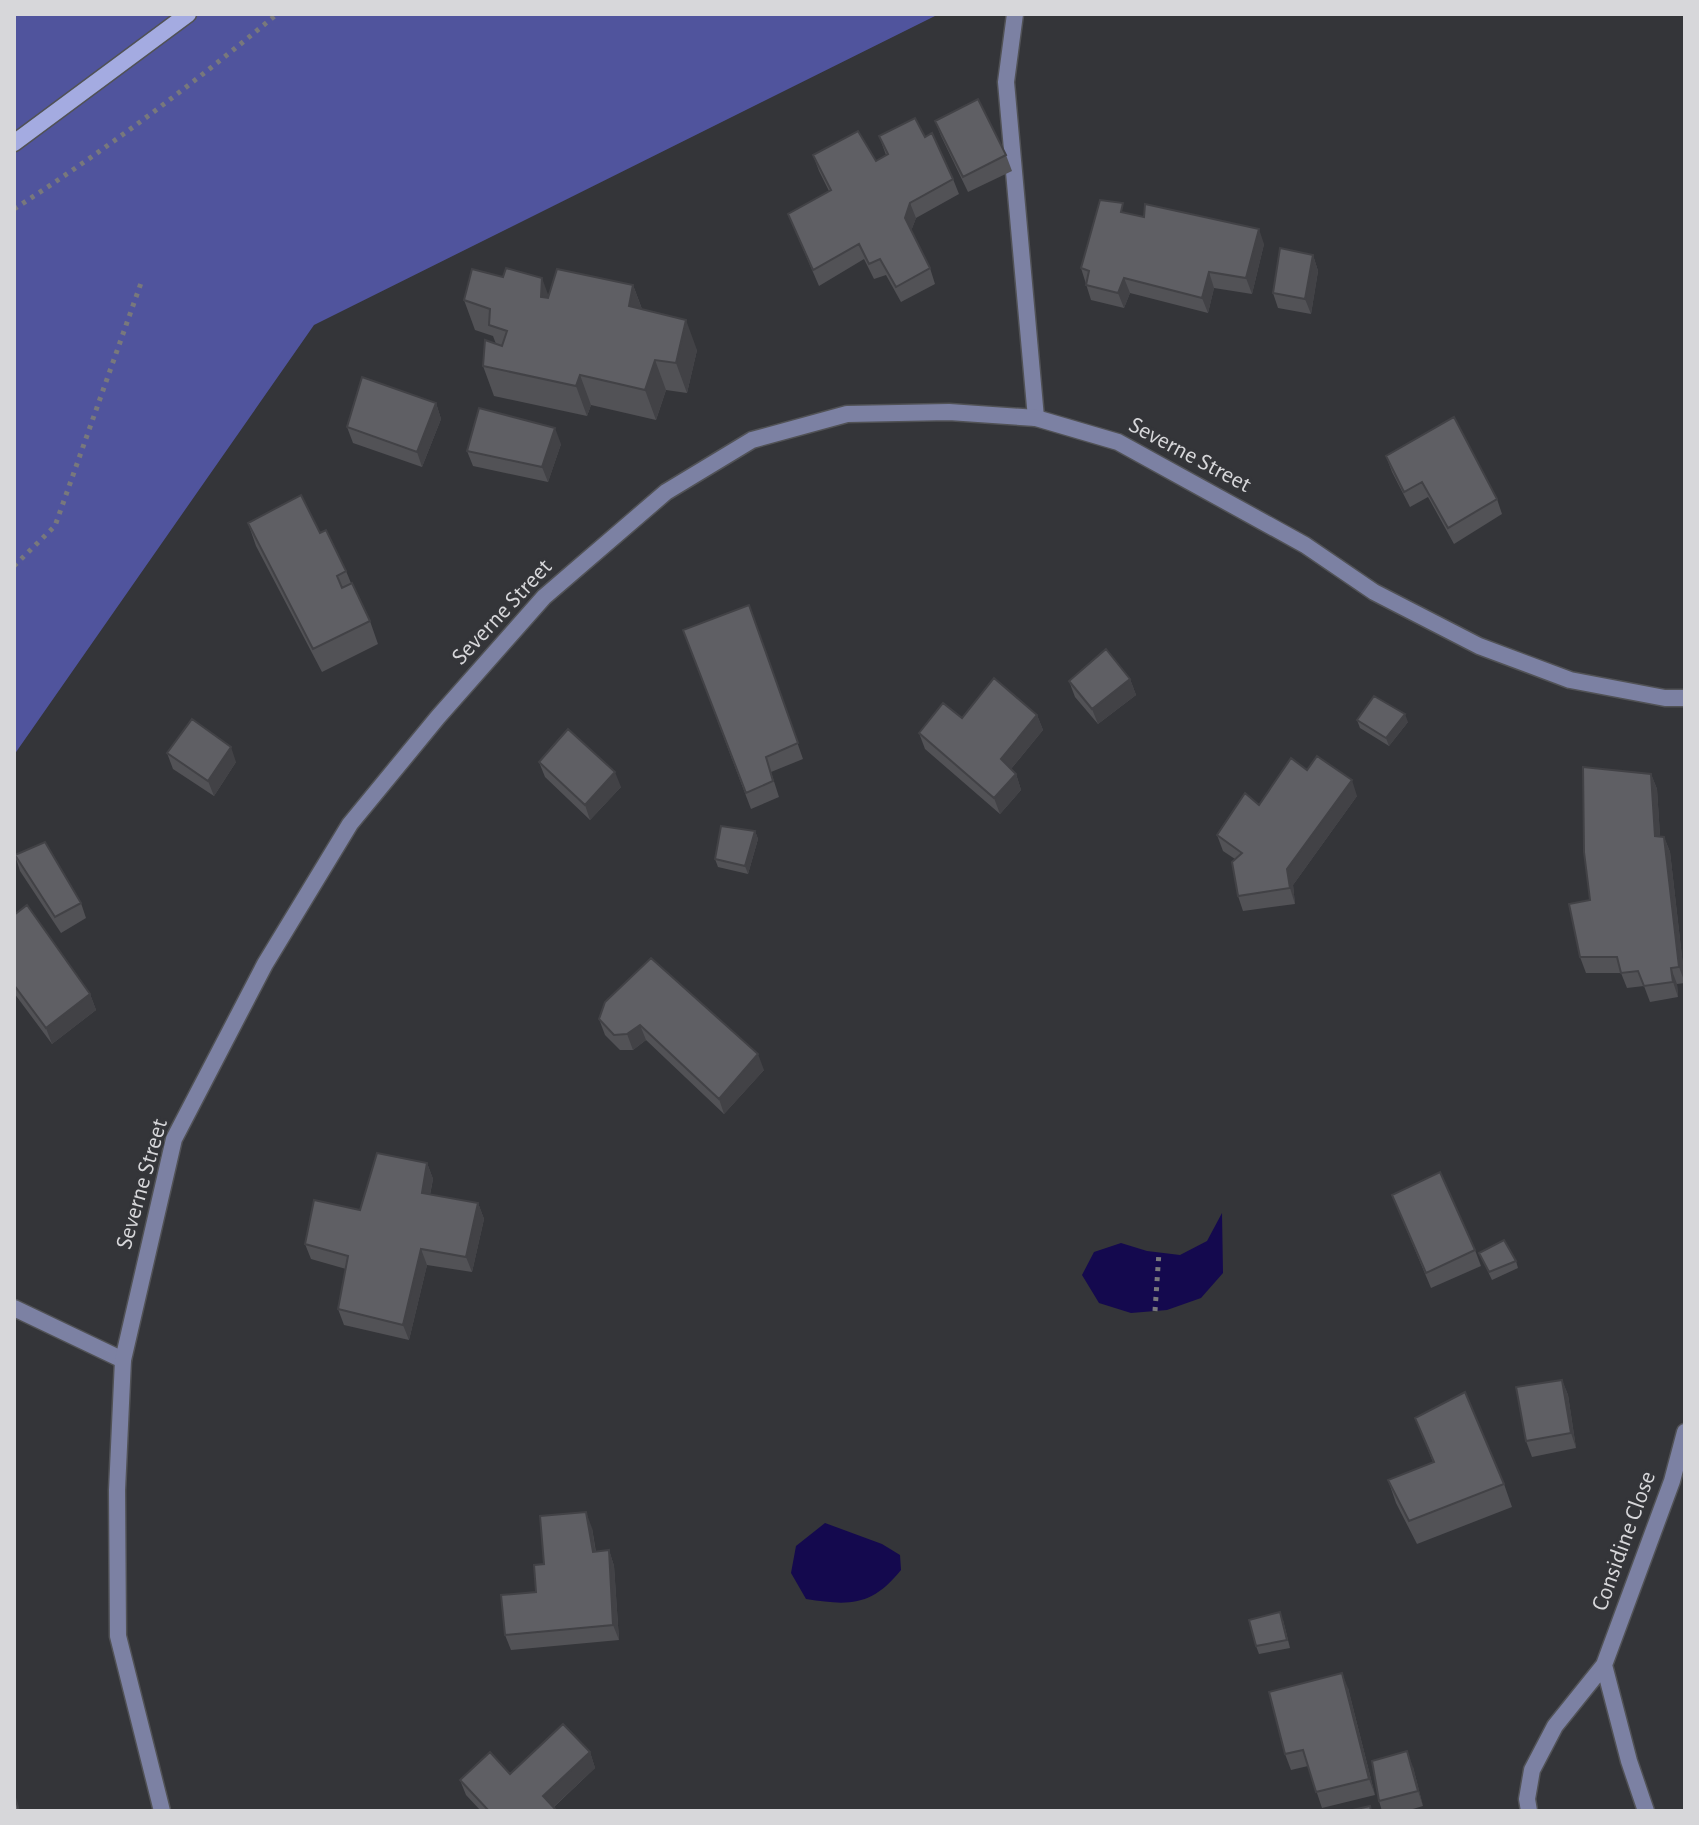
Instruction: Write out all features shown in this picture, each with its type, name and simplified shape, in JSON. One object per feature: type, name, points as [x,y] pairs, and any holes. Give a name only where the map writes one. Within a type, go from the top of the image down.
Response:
[{"type":"main road","points":[[14,143],[188,14]]},
{"type":"street","points":[[1015,14],[1006,82],[1036,418]]},
{"type":"street","name":"Severne Street","points":[[162,1811],[118,1636],[117,1490],[123,1360],[174,1139],[265,964],[350,824],[438,717],[544,597],[666,492],[752,440],[847,414],[949,412],[1036,418],[1118,442],[1305,545],[1374,592],[1479,646],[1570,680],[1665,698],[1685,698]]},
{"type":"street","points":[[14,1308],[123,1360]]},
{"type":"street","name":"Considine Close","points":[[1529,1811],[1527,1799],[1532,1770],[1555,1726],[1604,1665],[1672,1481],[1685,1432]]},
{"type":"street","points":[[1604,1665],[1629,1761],[1646,1811]]},
{"type":"path","points":[[14,209],[85,163],[214,66],[277,14]]},
{"type":"path","points":[[14,566],[55,526],[141,283]]},
{"type":"path","points":[[1155,1311],[1159,1252]]},
{"type":"shaded area","points":[[14,14],[939,14],[314,325],[14,755]]},
{"type":"shaded area","points":[[1222,1213],[1223,1273],[1201,1298],[1167,1310],[1131,1313],[1099,1303],[1082,1275],[1094,1252],[1121,1243],[1147,1251],[1180,1255],[1207,1241]]},
{"type":"shaded area","points":[[825,1523],[882,1544],[900,1555],[901,1570],[880,1591],[859,1601],[806,1599],[791,1573],[796,1546]]},
{"type":"building","points":[[978,99],[1006,155],[963,177],[935,121]]},
{"type":"building","points":[[915,118],[925,137],[932,133],[953,179],[910,203],[905,218],[930,268],[896,287],[880,259],[869,264],[859,244],[813,270],[788,214],[831,190],[813,155],[858,131],[876,161],[888,154],[879,136]]},
{"type":"building","points":[[1100,200],[1123,203],[1121,212],[1144,217],[1145,204],[1259,229],[1246,278],[1209,272],[1202,298],[1124,278],[1118,293],[1086,285],[1089,271],[1081,268]]},
{"type":"building","points":[[1280,248],[1313,255],[1305,299],[1273,293]]},
{"type":"building","points":[[506,268],[542,278],[541,297],[548,298],[557,269],[633,285],[629,306],[686,320],[676,363],[655,360],[645,390],[580,375],[576,386],[483,366],[485,340],[502,346],[507,331],[489,325],[490,309],[464,300],[472,269],[503,277]]},
{"type":"building","points":[[362,377],[436,403],[417,452],[347,427]]},
{"type":"building","points":[[479,408],[555,428],[542,467],[467,451]]},
{"type":"building","points":[[1454,417],[1497,499],[1448,528],[1422,482],[1404,492],[1386,456]]},
{"type":"building","points":[[301,495],[320,533],[326,530],[346,571],[337,576],[342,588],[352,583],[370,621],[313,649],[248,523]]},
{"type":"building","points":[[749,605],[798,743],[766,757],[773,781],[746,793],[683,630]]},
{"type":"building","points":[[1106,649],[1130,679],[1092,709],[1069,681]]},
{"type":"building","points":[[994,678],[1037,715],[1001,759],[1016,774],[994,798],[919,733],[943,703],[962,718]]},
{"type":"building","points":[[1374,696],[1405,714],[1386,738],[1357,720]]},
{"type":"building","points":[[192,719],[231,747],[208,781],[167,753]]},
{"type":"building","points":[[568,729],[615,772],[585,805],[539,762]]},
{"type":"building","points":[[1317,756],[1352,780],[1287,869],[1290,888],[1238,896],[1232,862],[1242,853],[1217,835],[1245,793],[1259,805],[1291,758],[1307,770]]},
{"type":"building","points":[[1583,767],[1651,774],[1655,836],[1664,837],[1679,967],[1671,968],[1673,982],[1644,986],[1638,971],[1621,973],[1617,957],[1580,957],[1569,904],[1590,900],[1584,852]]},
{"type":"building","points":[[721,826],[755,831],[745,866],[715,859]]},
{"type":"building","points":[[45,842],[81,903],[55,917],[15,855]]},
{"type":"building","points":[[27,905],[90,994],[46,1028],[14,985],[14,915]]},
{"type":"building","points":[[651,958],[758,1054],[719,1099],[640,1025],[627,1034],[614,1035],[599,1019],[605,1002]]},
{"type":"building","points":[[377,1153],[427,1163],[422,1193],[478,1203],[466,1257],[421,1249],[403,1325],[338,1309],[348,1256],[305,1244],[314,1200],[360,1210]]},
{"type":"building","points":[[1440,1172],[1475,1250],[1426,1273],[1392,1195]]},
{"type":"building","points":[[1504,1240],[1516,1261],[1489,1272],[1479,1253]]},
{"type":"building","points":[[1562,1380],[1571,1433],[1526,1441],[1516,1387]]},
{"type":"building","points":[[1465,1392],[1504,1484],[1409,1521],[1388,1480],[1434,1462],[1415,1418]]},
{"type":"building","points":[[586,1512],[593,1552],[609,1550],[613,1625],[505,1635],[501,1595],[536,1592],[534,1565],[544,1564],[540,1516]]},
{"type":"building","points":[[1280,1612],[1287,1640],[1256,1646],[1249,1620]]},
{"type":"building","points":[[1342,1673],[1369,1779],[1316,1792],[1303,1750],[1285,1754],[1269,1692]]},
{"type":"building","points":[[563,1724],[590,1752],[543,1796],[557,1811],[489,1811],[460,1780],[490,1752],[510,1774]]},
{"type":"building","points":[[1407,1751],[1418,1791],[1379,1801],[1372,1761]]},
{"type":"building","points":[[14,1794],[19,1811],[14,1811]]},
{"type":"building","points":[[1370,1806],[1371,1811],[1348,1811]]}]
